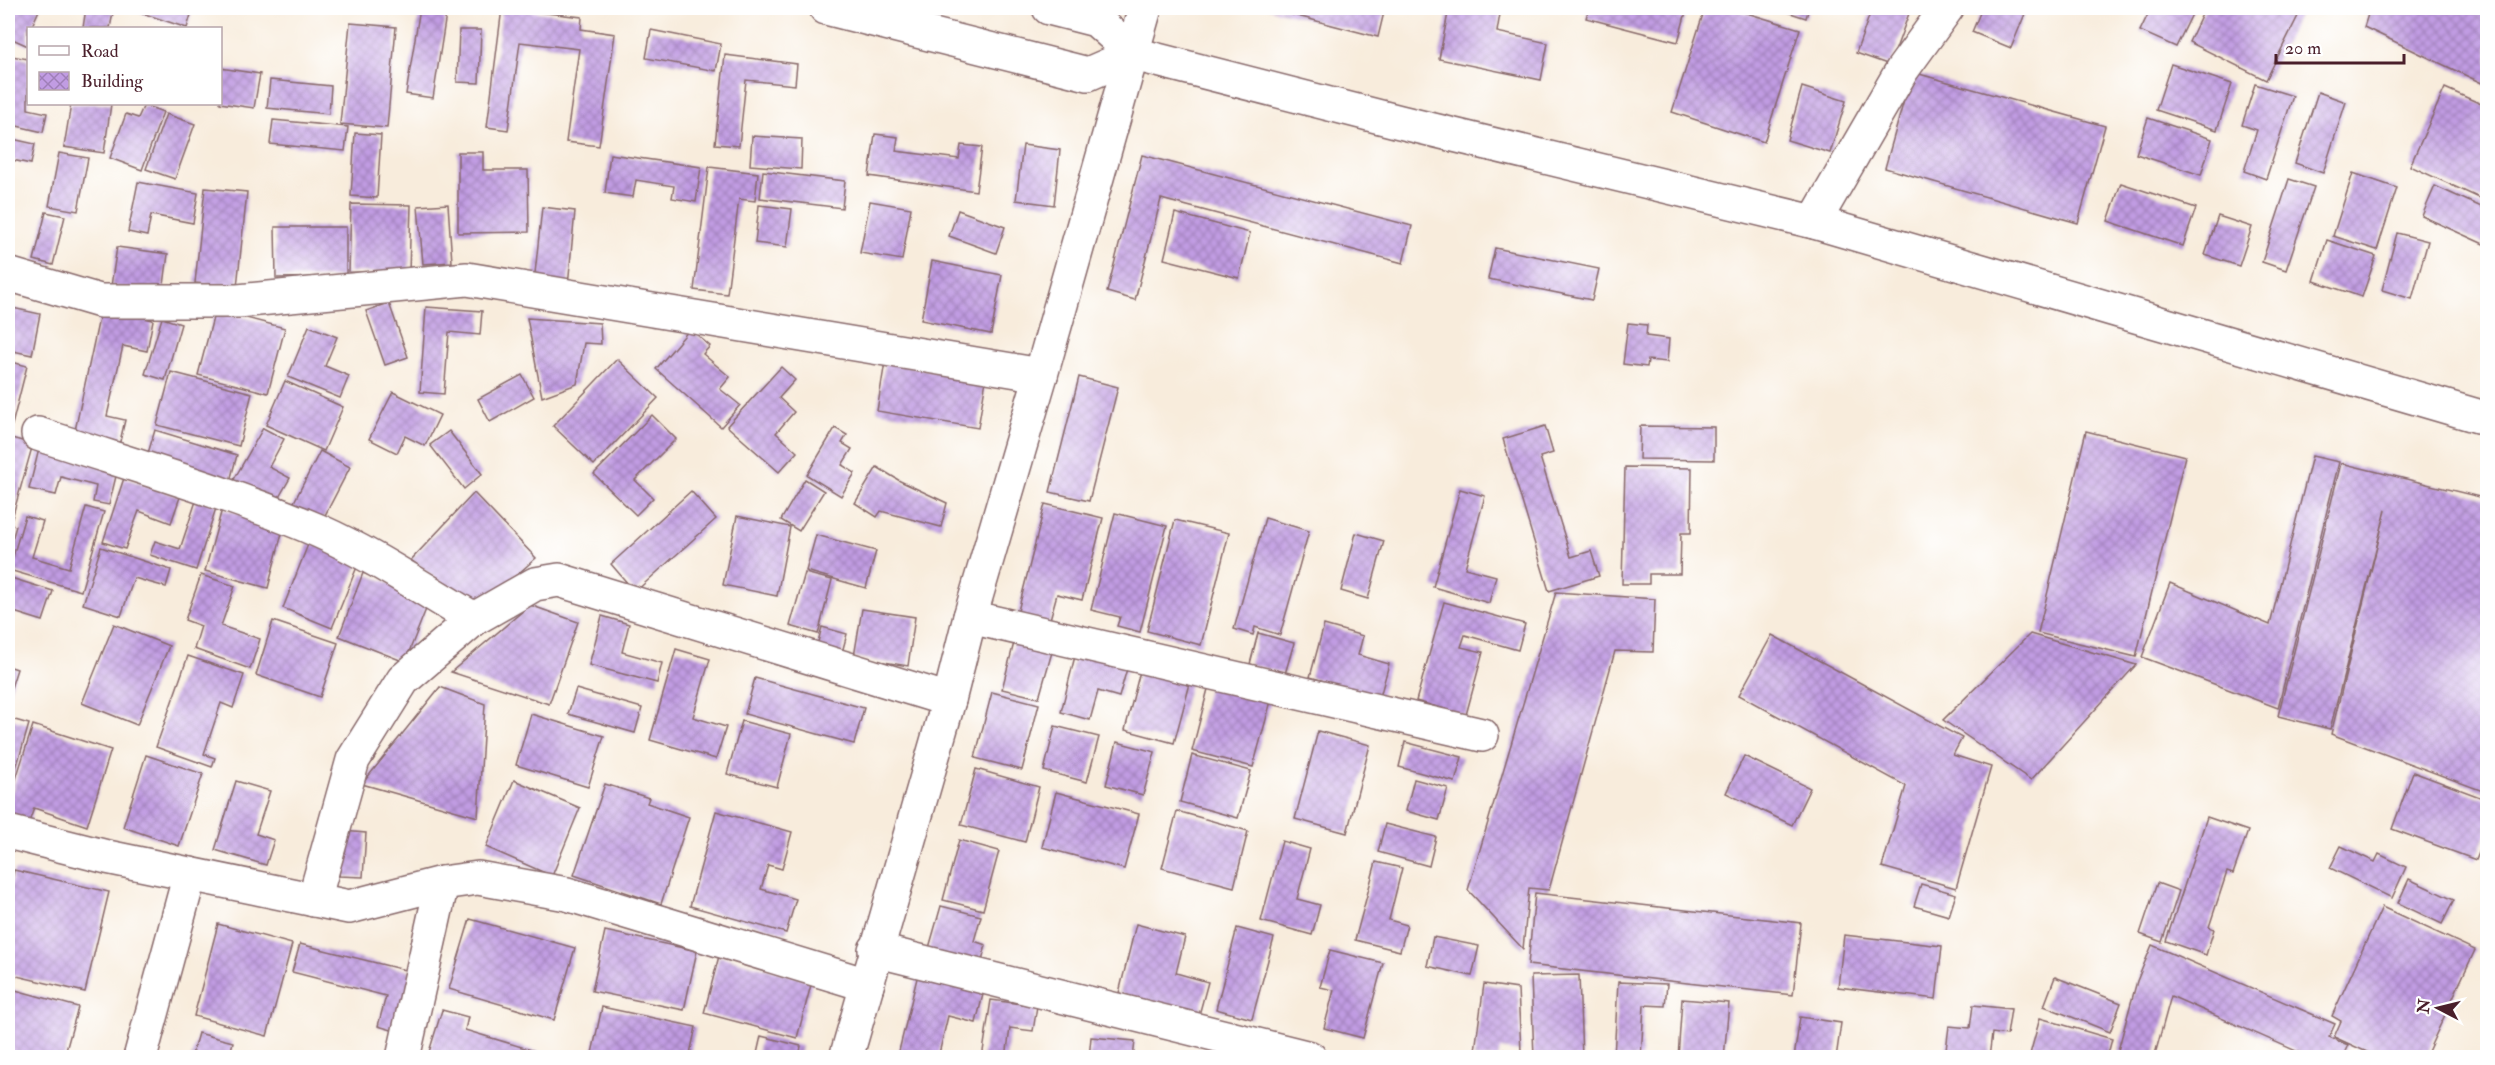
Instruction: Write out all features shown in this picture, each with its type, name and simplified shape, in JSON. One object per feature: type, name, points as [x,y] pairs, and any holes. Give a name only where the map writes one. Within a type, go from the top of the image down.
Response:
[{"type":"street","points":[[826,8],[1088,74],[1134,54]]},
{"type":"street","points":[[1049,8],[1096,20],[1134,54],[1389,120],[1814,222],[2487,419]]},
{"type":"street","points":[[846,1058],[875,950],[949,700],[970,617],[1134,54],[1145,8]]},
{"type":"street","points":[[1814,222],[1902,70],[1947,8]]},
{"type":"street","points":[[8,274],[99,301],[238,301],[467,279],[1041,375]]},
{"type":"street","points":[[38,434],[261,508],[321,532],[376,561],[474,619]]},
{"type":"street","points":[[314,900],[353,760],[403,680],[474,619],[535,584],[559,580],[949,700]]},
{"type":"street","points":[[970,617],[1482,735]]},
{"type":"street","points":[[8,832],[190,874],[349,907],[442,883],[478,878],[567,894],[867,985]]},
{"type":"street","points":[[140,1058],[190,874]]},
{"type":"street","points":[[403,1058],[442,883]]},
{"type":"street","points":[[875,950],[1310,1058]]},
{"type":"building","points":[[14,8],[40,8],[31,27],[27,27],[27,46],[8,37],[8,23]]},
{"type":"building","points":[[86,8],[114,8],[110,27],[83,27]]},
{"type":"building","points":[[140,8],[193,8],[187,27],[139,12]]},
{"type":"building","points":[[420,8],[447,8],[433,98],[406,94]]},
{"type":"building","points":[[502,8],[582,17],[581,29],[615,34],[599,146],[566,142],[579,49],[520,42],[508,130],[487,127]]},
{"type":"building","points":[[1267,8],[1385,8],[1378,37]]},
{"type":"building","points":[[1449,8],[1501,8],[1497,32],[1548,43],[1541,80],[1439,59]]},
{"type":"building","points":[[1589,8],[1687,8],[1678,42],[1586,18]]},
{"type":"building","points":[[1705,8],[1730,8],[1800,29],[1764,142],[1672,112]]},
{"type":"building","points":[[1775,8],[1809,8],[1806,18]]},
{"type":"building","points":[[1872,8],[1911,8],[1890,65],[1856,53]]},
{"type":"building","points":[[1982,8],[2027,9],[2011,48],[1972,32]]},
{"type":"building","points":[[2151,8],[2195,8],[2176,47],[2140,31]]},
{"type":"building","points":[[2205,8],[2302,8],[2266,80],[2189,42]]},
{"type":"building","points":[[2370,8],[2488,8],[2488,86],[2364,27]]},
{"type":"building","points":[[350,23],[396,27],[387,128],[340,124]]},
{"type":"building","points":[[459,30],[481,30],[479,83],[457,82]]},
{"type":"building","points":[[651,30],[721,44],[716,71],[646,58]]},
{"type":"building","points":[[725,55],[797,64],[795,85],[746,80],[739,146],[715,144]]},
{"type":"building","points":[[12,56],[27,59],[27,105],[28,109],[47,113],[43,132],[8,124],[8,78]]},
{"type":"building","points":[[2171,64],[2232,84],[2217,130],[2156,110]]},
{"type":"building","points":[[222,68],[260,74],[254,108],[222,103]]},
{"type":"building","points":[[1912,72],[2105,126],[2078,223],[1885,168]]},
{"type":"building","points":[[270,80],[331,86],[329,114],[267,108]]},
{"type":"building","points":[[2255,84],[2293,96],[2266,179],[2244,171],[2257,130],[2242,125]]},
{"type":"building","points":[[1802,87],[1846,101],[1830,153],[1787,140]]},
{"type":"building","points":[[2445,88],[2488,107],[2488,202],[2410,166]]},
{"type":"building","points":[[2318,92],[2346,102],[2323,173],[2295,163]]},
{"type":"building","points":[[71,105],[111,105],[104,153],[64,147]]},
{"type":"building","points":[[144,105],[163,112],[142,170],[110,158],[126,114],[138,118]]},
{"type":"building","points":[[166,114],[195,124],[175,179],[146,169]]},
{"type":"building","points":[[2148,118],[2212,139],[2201,175],[2136,154]]},
{"type":"building","points":[[273,120],[348,127],[345,151],[270,144]]},
{"type":"building","points":[[355,133],[381,135],[377,198],[351,196]]},
{"type":"building","points":[[875,134],[898,137],[896,151],[959,159],[961,145],[982,147],[976,191],[869,176]]},
{"type":"building","points":[[752,136],[802,139],[801,169],[750,165]]},
{"type":"building","points":[[8,138],[35,144],[31,164],[12,160],[8,176]]},
{"type":"building","points":[[1023,145],[1060,150],[1054,205],[1016,200]]},
{"type":"building","points":[[458,152],[483,152],[483,170],[528,170],[529,232],[458,233]]},
{"type":"building","points":[[59,153],[88,158],[78,211],[49,206]]},
{"type":"building","points":[[610,154],[701,167],[696,202],[672,198],[674,186],[636,180],[633,197],[605,193]]},
{"type":"building","points":[[1142,155],[1412,226],[1403,263],[1161,199],[1135,300],[1107,292]]},
{"type":"building","points":[[709,167],[758,173],[755,201],[739,199],[727,294],[694,290]]},
{"type":"building","points":[[763,171],[845,181],[842,208],[760,198]]},
{"type":"building","points":[[2353,173],[2397,188],[2377,250],[2333,236]]},
{"type":"building","points":[[2289,179],[2314,187],[2286,270],[2262,262]]},
{"type":"building","points":[[138,182],[198,193],[193,223],[151,215],[147,236],[128,232]]},
{"type":"building","points":[[2121,183],[2196,208],[2183,246],[2108,221]]},
{"type":"building","points":[[2435,186],[2488,210],[2488,246],[2422,216]]},
{"type":"building","points":[[205,188],[247,192],[237,287],[195,283]]},
{"type":"building","points":[[870,201],[911,208],[902,260],[860,253]]},
{"type":"building","points":[[351,204],[411,205],[409,273],[349,272]]},
{"type":"building","points":[[448,204],[452,262],[423,264],[418,206]]},
{"type":"building","points":[[759,205],[792,209],[787,247],[755,243]]},
{"type":"building","points":[[542,207],[575,211],[568,286],[534,283]]},
{"type":"building","points":[[958,210],[1005,227],[996,253],[949,236]]},
{"type":"building","points":[[46,212],[65,216],[53,265],[34,260]]},
{"type":"building","points":[[1175,213],[1250,233],[1239,278],[1164,259]]},
{"type":"building","points":[[2218,216],[2252,227],[2239,266],[2205,255]]},
{"type":"building","points":[[275,227],[346,227],[346,277],[276,278]]},
{"type":"building","points":[[2397,233],[2428,241],[2412,299],[2382,290]]},
{"type":"building","points":[[2327,240],[2376,256],[2362,297],[2314,281]]},
{"type":"building","points":[[117,247],[168,254],[163,293],[111,286]]},
{"type":"building","points":[[1495,248],[1599,269],[1592,300],[1488,279]]},
{"type":"building","points":[[932,261],[1002,275],[991,334],[921,320]]},
{"type":"building","points":[[389,303],[408,357],[385,365],[366,311]]},
{"type":"building","points":[[8,307],[40,314],[32,355],[8,350]]},
{"type":"building","points":[[426,307],[482,311],[480,335],[449,332],[444,394],[420,392]]},
{"type":"building","points":[[101,309],[153,320],[147,351],[123,346],[107,416],[125,420],[118,450],[73,440]]},
{"type":"building","points":[[215,310],[285,328],[268,393],[198,375]]},
{"type":"building","points":[[162,318],[181,324],[165,380],[145,374]]},
{"type":"building","points":[[527,318],[600,323],[601,344],[584,343],[577,384],[542,397]]},
{"type":"building","points":[[1628,323],[1647,325],[1646,336],[1669,339],[1667,362],[1648,360],[1647,367],[1623,364]]},
{"type":"building","points":[[309,326],[337,337],[325,366],[349,376],[340,398],[288,377]]},
{"type":"building","points":[[690,329],[710,346],[703,354],[730,377],[720,389],[740,405],[721,427],[656,369]]},
{"type":"building","points":[[617,359],[658,398],[594,465],[553,426]]},
{"type":"building","points":[[8,361],[27,366],[12,425],[8,424]]},
{"type":"building","points":[[885,362],[986,380],[978,428],[877,411]]},
{"type":"building","points":[[781,367],[795,380],[779,398],[794,412],[776,433],[797,452],[779,472],[727,426]]},
{"type":"building","points":[[171,372],[252,393],[239,446],[157,425]]},
{"type":"building","points":[[522,375],[534,397],[490,422],[478,399]]},
{"type":"building","points":[[1079,377],[1118,387],[1089,501],[1050,492]]},
{"type":"building","points":[[285,381],[343,407],[324,451],[266,425]]},
{"type":"building","points":[[393,392],[440,415],[425,446],[405,436],[397,453],[369,439]]},
{"type":"building","points":[[652,415],[676,439],[635,480],[653,498],[636,515],[594,474]]},
{"type":"building","points":[[1545,426],[1553,453],[1540,457],[1571,557],[1591,551],[1599,576],[1549,591],[1503,439]]},
{"type":"building","points":[[1640,426],[1714,427],[1714,460],[1639,459]]},
{"type":"building","points":[[263,428],[284,439],[269,467],[290,478],[274,506],[232,483]]},
{"type":"building","points":[[835,428],[847,435],[842,443],[852,449],[842,465],[855,473],[841,496],[807,475]]},
{"type":"building","points":[[155,430],[237,455],[229,485],[146,460]]},
{"type":"building","points":[[449,431],[482,474],[464,489],[430,445]]},
{"type":"building","points":[[2086,431],[2185,456],[2136,657],[2038,633]]},
{"type":"building","points":[[8,437],[33,444],[12,518],[8,517]]},
{"type":"building","points":[[39,449],[118,468],[109,505],[93,502],[96,486],[61,477],[56,495],[29,489]]},
{"type":"building","points":[[320,451],[350,467],[321,523],[291,508]]},
{"type":"building","points":[[2312,456],[2339,462],[2278,708],[2142,657],[2170,583],[2270,625]]},
{"type":"building","points":[[2341,463],[2488,499],[2488,793],[2331,734],[2386,510],[2330,729],[2278,716]]},
{"type":"building","points":[[877,467],[900,481],[947,503],[941,527],[881,511],[877,517],[855,503]]},
{"type":"building","points":[[1625,467],[1692,468],[1691,533],[1681,533],[1680,574],[1649,574],[1649,584],[1622,584]]},
{"type":"building","points":[[124,478],[180,497],[171,523],[139,511],[125,549],[103,542]]},
{"type":"building","points":[[805,479],[824,491],[799,531],[781,520]]},
{"type":"building","points":[[1460,489],[1485,496],[1465,568],[1496,576],[1489,603],[1433,587]]},
{"type":"building","points":[[691,491],[716,519],[635,592],[611,564]]},
{"type":"building","points":[[474,493],[536,558],[478,609],[411,560]]},
{"type":"building","points":[[197,498],[217,505],[196,570],[150,555],[155,541],[180,549]]},
{"type":"building","points":[[1045,504],[1103,518],[1082,600],[1057,594],[1049,623],[1017,615]]},
{"type":"building","points":[[86,507],[104,512],[81,591],[9,570],[25,516],[43,521],[32,557],[69,568]]},
{"type":"building","points":[[222,509],[284,525],[268,588],[205,571]]},
{"type":"building","points":[[1115,513],[1167,526],[1140,632],[1117,626],[1120,617],[1091,610]]},
{"type":"building","points":[[737,516],[790,527],[777,596],[723,585]]},
{"type":"building","points":[[1265,518],[1309,531],[1280,635],[1255,627],[1253,635],[1234,629]]},
{"type":"building","points":[[1175,520],[1229,533],[1201,645],[1147,631]]},
{"type":"building","points":[[8,524],[16,526],[8,553]]},
{"type":"building","points":[[1356,533],[1384,541],[1368,599],[1341,591]]},
{"type":"building","points":[[816,535],[876,551],[866,588],[806,571]]},
{"type":"building","points":[[309,542],[359,562],[332,628],[283,608]]},
{"type":"building","points":[[101,547],[171,570],[166,587],[134,578],[121,616],[83,604]]},
{"type":"building","points":[[363,573],[430,599],[405,662],[339,636]]},
{"type":"building","points":[[805,573],[832,580],[818,634],[790,626]]},
{"type":"building","points":[[201,575],[235,586],[221,626],[260,639],[250,669],[194,649],[201,626],[185,620]]},
{"type":"building","points":[[8,577],[53,591],[43,621],[14,612],[8,632]]},
{"type":"building","points":[[1556,592],[1655,599],[1653,652],[1615,651],[1549,890],[1529,888],[1523,949],[1468,890]]},
{"type":"building","points":[[1444,602],[1525,624],[1518,650],[1465,635],[1461,647],[1483,652],[1466,715],[1416,701]]},
{"type":"building","points":[[530,605],[578,622],[549,704],[451,672]]},
{"type":"building","points":[[862,609],[915,617],[908,666],[854,657]]},
{"type":"building","points":[[602,616],[629,624],[622,652],[662,663],[657,683],[589,665]]},
{"type":"building","points":[[273,621],[338,643],[320,697],[256,675]]},
{"type":"building","points":[[114,624],[169,646],[137,725],[82,703]]},
{"type":"building","points":[[1324,625],[1363,636],[1358,655],[1389,664],[1380,697],[1310,677]]},
{"type":"building","points":[[822,627],[847,634],[840,660],[815,653]]},
{"type":"building","points":[[1258,633],[1294,643],[1285,674],[1250,664]]},
{"type":"building","points":[[2030,634],[2136,665],[2031,780],[1943,720]]},
{"type":"building","points":[[1016,635],[1054,645],[1039,698],[1002,689]]},
{"type":"building","points":[[1772,635],[1962,738],[1953,755],[1991,767],[1956,888],[1882,867],[1906,786],[1739,695]]},
{"type":"building","points":[[676,649],[710,659],[693,717],[726,727],[716,759],[650,740]]},
{"type":"building","points":[[1076,652],[1128,665],[1119,697],[1098,691],[1090,720],[1061,712]]},
{"type":"building","points":[[188,656],[244,675],[233,708],[221,703],[204,754],[215,758],[212,767],[156,747]]},
{"type":"building","points":[[8,666],[17,669],[10,691],[8,690]]},
{"type":"building","points":[[1141,667],[1191,680],[1174,743],[1125,730]]},
{"type":"building","points":[[755,678],[864,708],[854,744],[745,714]]},
{"type":"building","points":[[1209,685],[1271,701],[1253,767],[1192,751]]},
{"type":"building","points":[[440,687],[485,704],[478,817],[362,784]]},
{"type":"building","points":[[576,689],[642,708],[635,733],[568,714]]},
{"type":"building","points":[[992,692],[1039,704],[1022,770],[975,758]]},
{"type":"building","points":[[531,714],[604,736],[588,787],[516,765]]},
{"type":"building","points":[[8,718],[29,724],[8,796]]},
{"type":"building","points":[[742,721],[791,734],[777,787],[727,774]]},
{"type":"building","points":[[33,725],[111,750],[87,826],[34,808],[28,825],[8,818],[8,804]]},
{"type":"building","points":[[1055,726],[1099,737],[1087,782],[1044,771]]},
{"type":"building","points":[[1318,731],[1370,745],[1347,833],[1295,819]]},
{"type":"building","points":[[1117,742],[1155,752],[1143,795],[1106,785]]},
{"type":"building","points":[[1405,742],[1462,757],[1455,782],[1399,767]]},
{"type":"building","points":[[146,755],[203,774],[179,846],[123,827]]},
{"type":"building","points":[[1192,755],[1251,771],[1238,818],[1180,802]]},
{"type":"building","points":[[1744,756],[1810,788],[1792,825],[1726,793]]},
{"type":"building","points":[[976,769],[1039,787],[1025,842],[961,825]]},
{"type":"building","points":[[2413,772],[2488,800],[2488,831],[2476,860],[2392,829]]},
{"type":"building","points":[[1414,779],[1448,788],[1439,820],[1406,811]]},
{"type":"building","points":[[514,780],[580,808],[552,876],[486,847]]},
{"type":"building","points":[[236,781],[270,791],[256,834],[274,840],[266,865],[215,850]]},
{"type":"building","points":[[605,784],[649,798],[647,803],[689,817],[661,904],[574,875]]},
{"type":"building","points":[[1056,792],[1139,814],[1124,869],[1042,847]]},
{"type":"building","points":[[716,811],[792,832],[782,869],[768,865],[761,889],[796,899],[786,933],[690,906]]},
{"type":"building","points":[[1177,811],[1248,831],[1234,887],[1162,868]]},
{"type":"building","points":[[2207,817],[2248,831],[2233,874],[2227,872],[2209,927],[2214,929],[2206,955],[2166,941]]},
{"type":"building","points":[[1385,824],[1436,837],[1429,866],[1378,852]]},
{"type":"building","points":[[342,831],[366,833],[363,877],[339,876]]},
{"type":"building","points":[[959,840],[999,851],[983,910],[943,900]]},
{"type":"building","points":[[1282,841],[1310,849],[1297,899],[1320,905],[1312,935],[1261,921]]},
{"type":"building","points":[[2341,846],[2375,862],[2379,854],[2406,867],[2392,898],[2330,868]]},
{"type":"building","points":[[1376,862],[1402,868],[1389,920],[1407,925],[1400,951],[1355,940]]},
{"type":"building","points":[[14,870],[109,892],[85,992],[8,974],[8,897]]},
{"type":"building","points":[[2409,879],[2454,900],[2442,924],[2398,903]]},
{"type":"building","points":[[2157,883],[2179,891],[2162,942],[2140,934]]},
{"type":"building","points":[[1921,884],[1956,894],[1949,916],[1914,906]]},
{"type":"building","points":[[1535,893],[1801,923],[1793,995],[1528,965]]},
{"type":"building","points":[[941,906],[981,916],[974,941],[986,945],[980,968],[927,955]]},
{"type":"building","points":[[2382,907],[2475,950],[2425,1058],[2380,1058],[2334,1037],[2341,1021],[2332,1016]]},
{"type":"building","points":[[470,919],[575,948],[554,1020],[449,989]]},
{"type":"building","points":[[218,924],[292,944],[267,1036],[194,1016]]},
{"type":"building","points":[[1136,924],[1185,937],[1176,973],[1208,982],[1199,1015],[1119,993]]},
{"type":"building","points":[[1237,928],[1274,938],[1252,1019],[1216,1009]]},
{"type":"building","points":[[605,931],[697,951],[684,1010],[592,991]]},
{"type":"building","points":[[1844,935],[1942,946],[1936,999],[1838,987]]},
{"type":"building","points":[[1433,937],[1479,946],[1472,976],[1427,966]]},
{"type":"building","points":[[300,944],[417,973],[402,1033],[378,1026],[386,996],[292,972]]},
{"type":"building","points":[[2152,945],[2335,1024],[2329,1037],[2348,1045],[2342,1058],[2312,1058],[2171,996],[2154,1058],[2116,1058],[2137,981]]},
{"type":"building","points":[[1330,950],[1383,963],[1363,1038],[1324,1028],[1334,990],[1320,987]]},
{"type":"building","points":[[719,956],[812,981],[797,1038],[704,1013]]},
{"type":"building","points":[[919,970],[985,986],[976,1023],[948,1016],[938,1058],[909,1058],[898,1055]]},
{"type":"building","points":[[1579,975],[1582,1058],[1534,1058],[1531,976]]},
{"type":"building","points":[[2055,977],[2121,1003],[2110,1032],[2044,1006]]},
{"type":"building","points":[[1618,982],[1667,984],[1665,1006],[1644,1005],[1641,1058],[1614,1058]]},
{"type":"building","points":[[1484,984],[1518,989],[1521,1052],[1500,1049],[1498,1058],[1474,1058]]},
{"type":"building","points":[[8,988],[78,1007],[64,1058],[8,1058]]},
{"type":"building","points":[[1682,999],[1729,1003],[1724,1058],[1678,1058]]},
{"type":"building","points":[[991,1000],[1037,1006],[1033,1031],[1010,1028],[1006,1058],[982,1058]]},
{"type":"building","points":[[1973,1005],[2011,1009],[2007,1035],[1992,1033],[1989,1058],[1945,1058],[1949,1026],[1970,1028]]},
{"type":"building","points":[[602,1007],[696,1027],[689,1058],[591,1058]]},
{"type":"building","points":[[442,1010],[468,1017],[465,1030],[558,1058],[450,1058],[429,1052]]},
{"type":"building","points":[[1800,1017],[1841,1023],[1836,1058],[1794,1058]]},
{"type":"building","points":[[2040,1018],[2112,1039],[2107,1058],[2029,1058]]},
{"type":"building","points":[[198,1033],[233,1042],[229,1058],[191,1058]]},
{"type":"building","points":[[761,1036],[801,1046],[799,1058],[756,1058]]},
{"type":"building","points":[[1091,1037],[1135,1041],[1133,1058],[1089,1058]]}]
